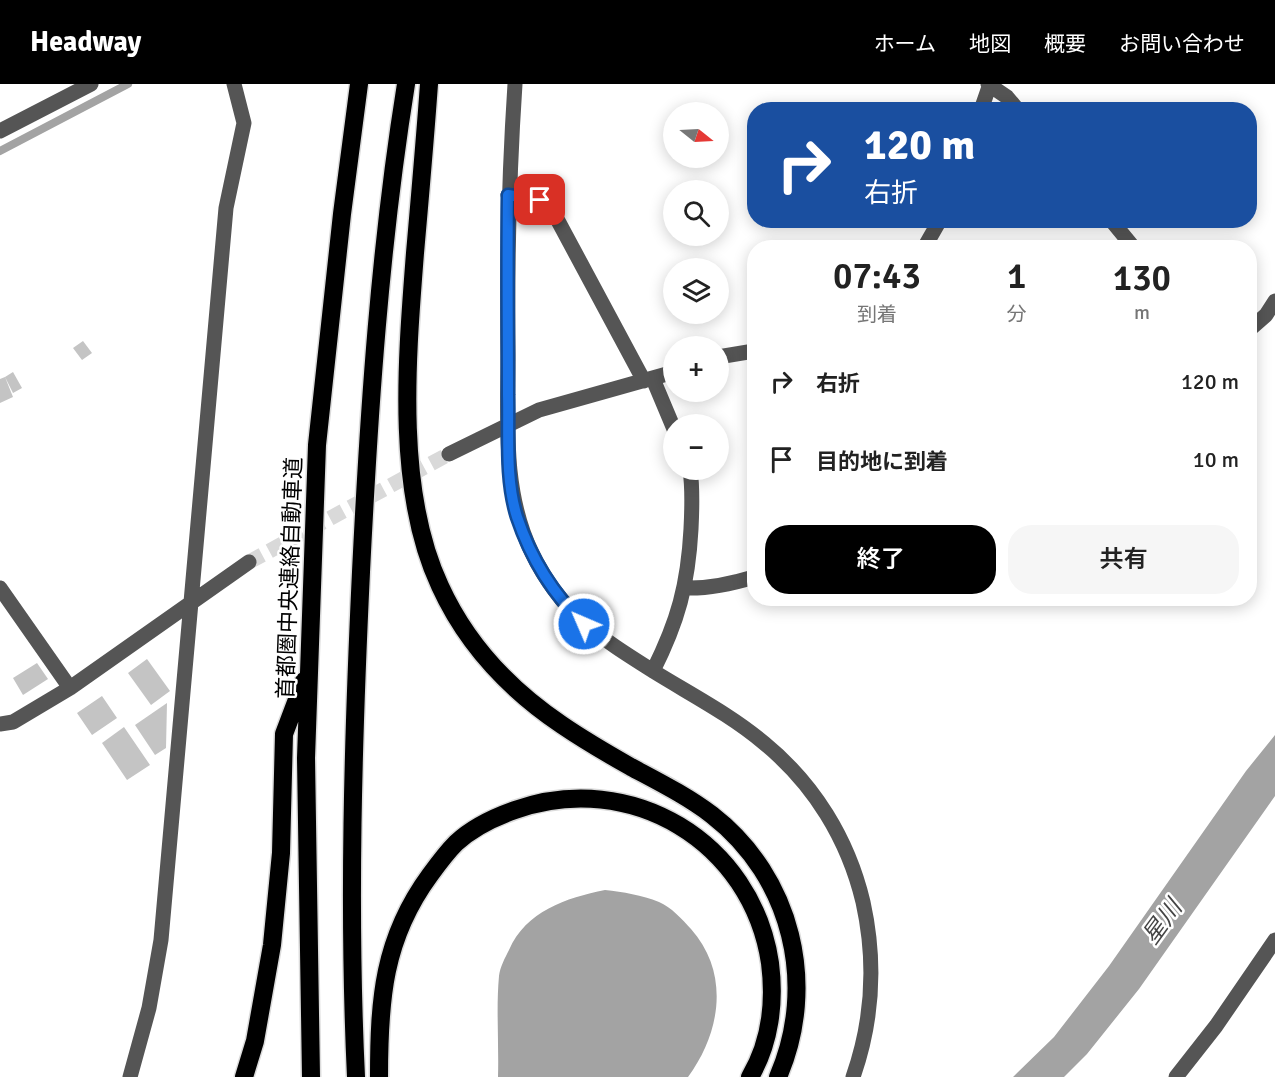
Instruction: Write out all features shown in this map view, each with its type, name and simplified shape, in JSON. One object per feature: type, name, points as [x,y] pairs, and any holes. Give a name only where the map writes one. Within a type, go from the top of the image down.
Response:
[{"type":"highway","name":"首都圏中央連絡自動車道","points":[[311,1077],[306,758],[317,445],[342,214],[359,84]]},
{"type":"highway","points":[[356,1077],[351,899],[356,674],[366,460],[396,147],[406,84]]},
{"type":"highway","points":[[429,84],[408,358],[412,489],[416,518],[438,583],[452,612],[481,654],[518,690],[560,724],[674,790],[712,815],[748,848],[769,882],[785,915],[797,967],[793,1027],[786,1059],[778,1077]]},
{"type":"highway","points":[[244,1077],[255,1041],[272,945],[281,854],[284,734],[309,665]]},
{"type":"highway","points":[[379,1077],[379,1037],[384,982],[390,952],[417,893],[456,843],[501,815],[553,800],[582,798],[611,801],[645,809],[688,830],[717,856],[748,898],[762,927],[771,974],[771,1010],[768,1027],[762,1050],[750,1077]]},
{"type":"street","points":[[0,131],[91,84]]},
{"type":"street","points":[[130,1077],[149,1008],[161,940],[225,207],[244,123],[234,84]]},
{"type":"street","points":[[515,84],[508,195],[508,424],[510,474],[517,516],[530,551],[543,575],[555,593],[584,624],[605,641],[763,742],[801,778],[834,824],[860,888],[870,940],[871,996],[868,1025],[853,1077]]},
{"type":"street","points":[[983,102],[989,84],[1012,102]]},
{"type":"street","points":[[508,195],[540,200],[549,204],[666,414]]},
{"type":"street","points":[[1118,228],[1127,240]]},
{"type":"street","points":[[1257,323],[1275,302]]},
{"type":"street","points":[[729,355],[747,352]]},
{"type":"street","points":[[449,454],[539,410],[663,376]]},
{"type":"street","points":[[653,671],[677,618],[685,588],[692,510],[690,480]]},
{"type":"street","points":[[0,724],[13,722],[70,688],[249,562]]},
{"type":"street","points":[[685,588],[701,589],[747,579]]},
{"type":"street","points":[[0,588],[70,688]]},
{"type":"street","points":[[1176,1077],[1269,962],[1275,940]]},
{"type":"water","name":"星川","points":[[1275,735],[1275,796],[1139,989],[1087,1054],[1064,1077],[1013,1077],[1054,1037],[1109,966],[1246,771]]},
{"type":"water","points":[[605,890],[639,896],[663,904],[684,921],[703,946],[712,964],[716,983],[716,1003],[714,1022],[699,1060],[688,1077],[498,1077],[499,976],[500,969],[516,937],[526,925],[549,908],[576,897]]},
{"type":"building","points":[[83,341],[92,353],[82,360],[73,348]]},
{"type":"building","points":[[13,372],[22,388],[13,393],[5,377]]},
{"type":"building","points":[[5,377],[13,397],[0,403],[0,379]]},
{"type":"building","points":[[147,659],[170,691],[151,705],[128,673]]},
{"type":"building","points":[[37,663],[48,679],[23,695],[13,678]]},
{"type":"building","points":[[102,696],[117,718],[92,735],[77,713]]},
{"type":"building","points":[[167,703],[166,748],[155,755],[135,725]]},
{"type":"building","points":[[124,727],[150,765],[127,780],[102,743]]},
{"type":"waterway","points":[[0,151],[128,84]]},
{"type":"tunnel","points":[[249,562],[449,454]]},
{"type":"route","points":[[540,200],[508,195],[510,474],[517,516],[530,551],[555,593],[584,624]]}]
